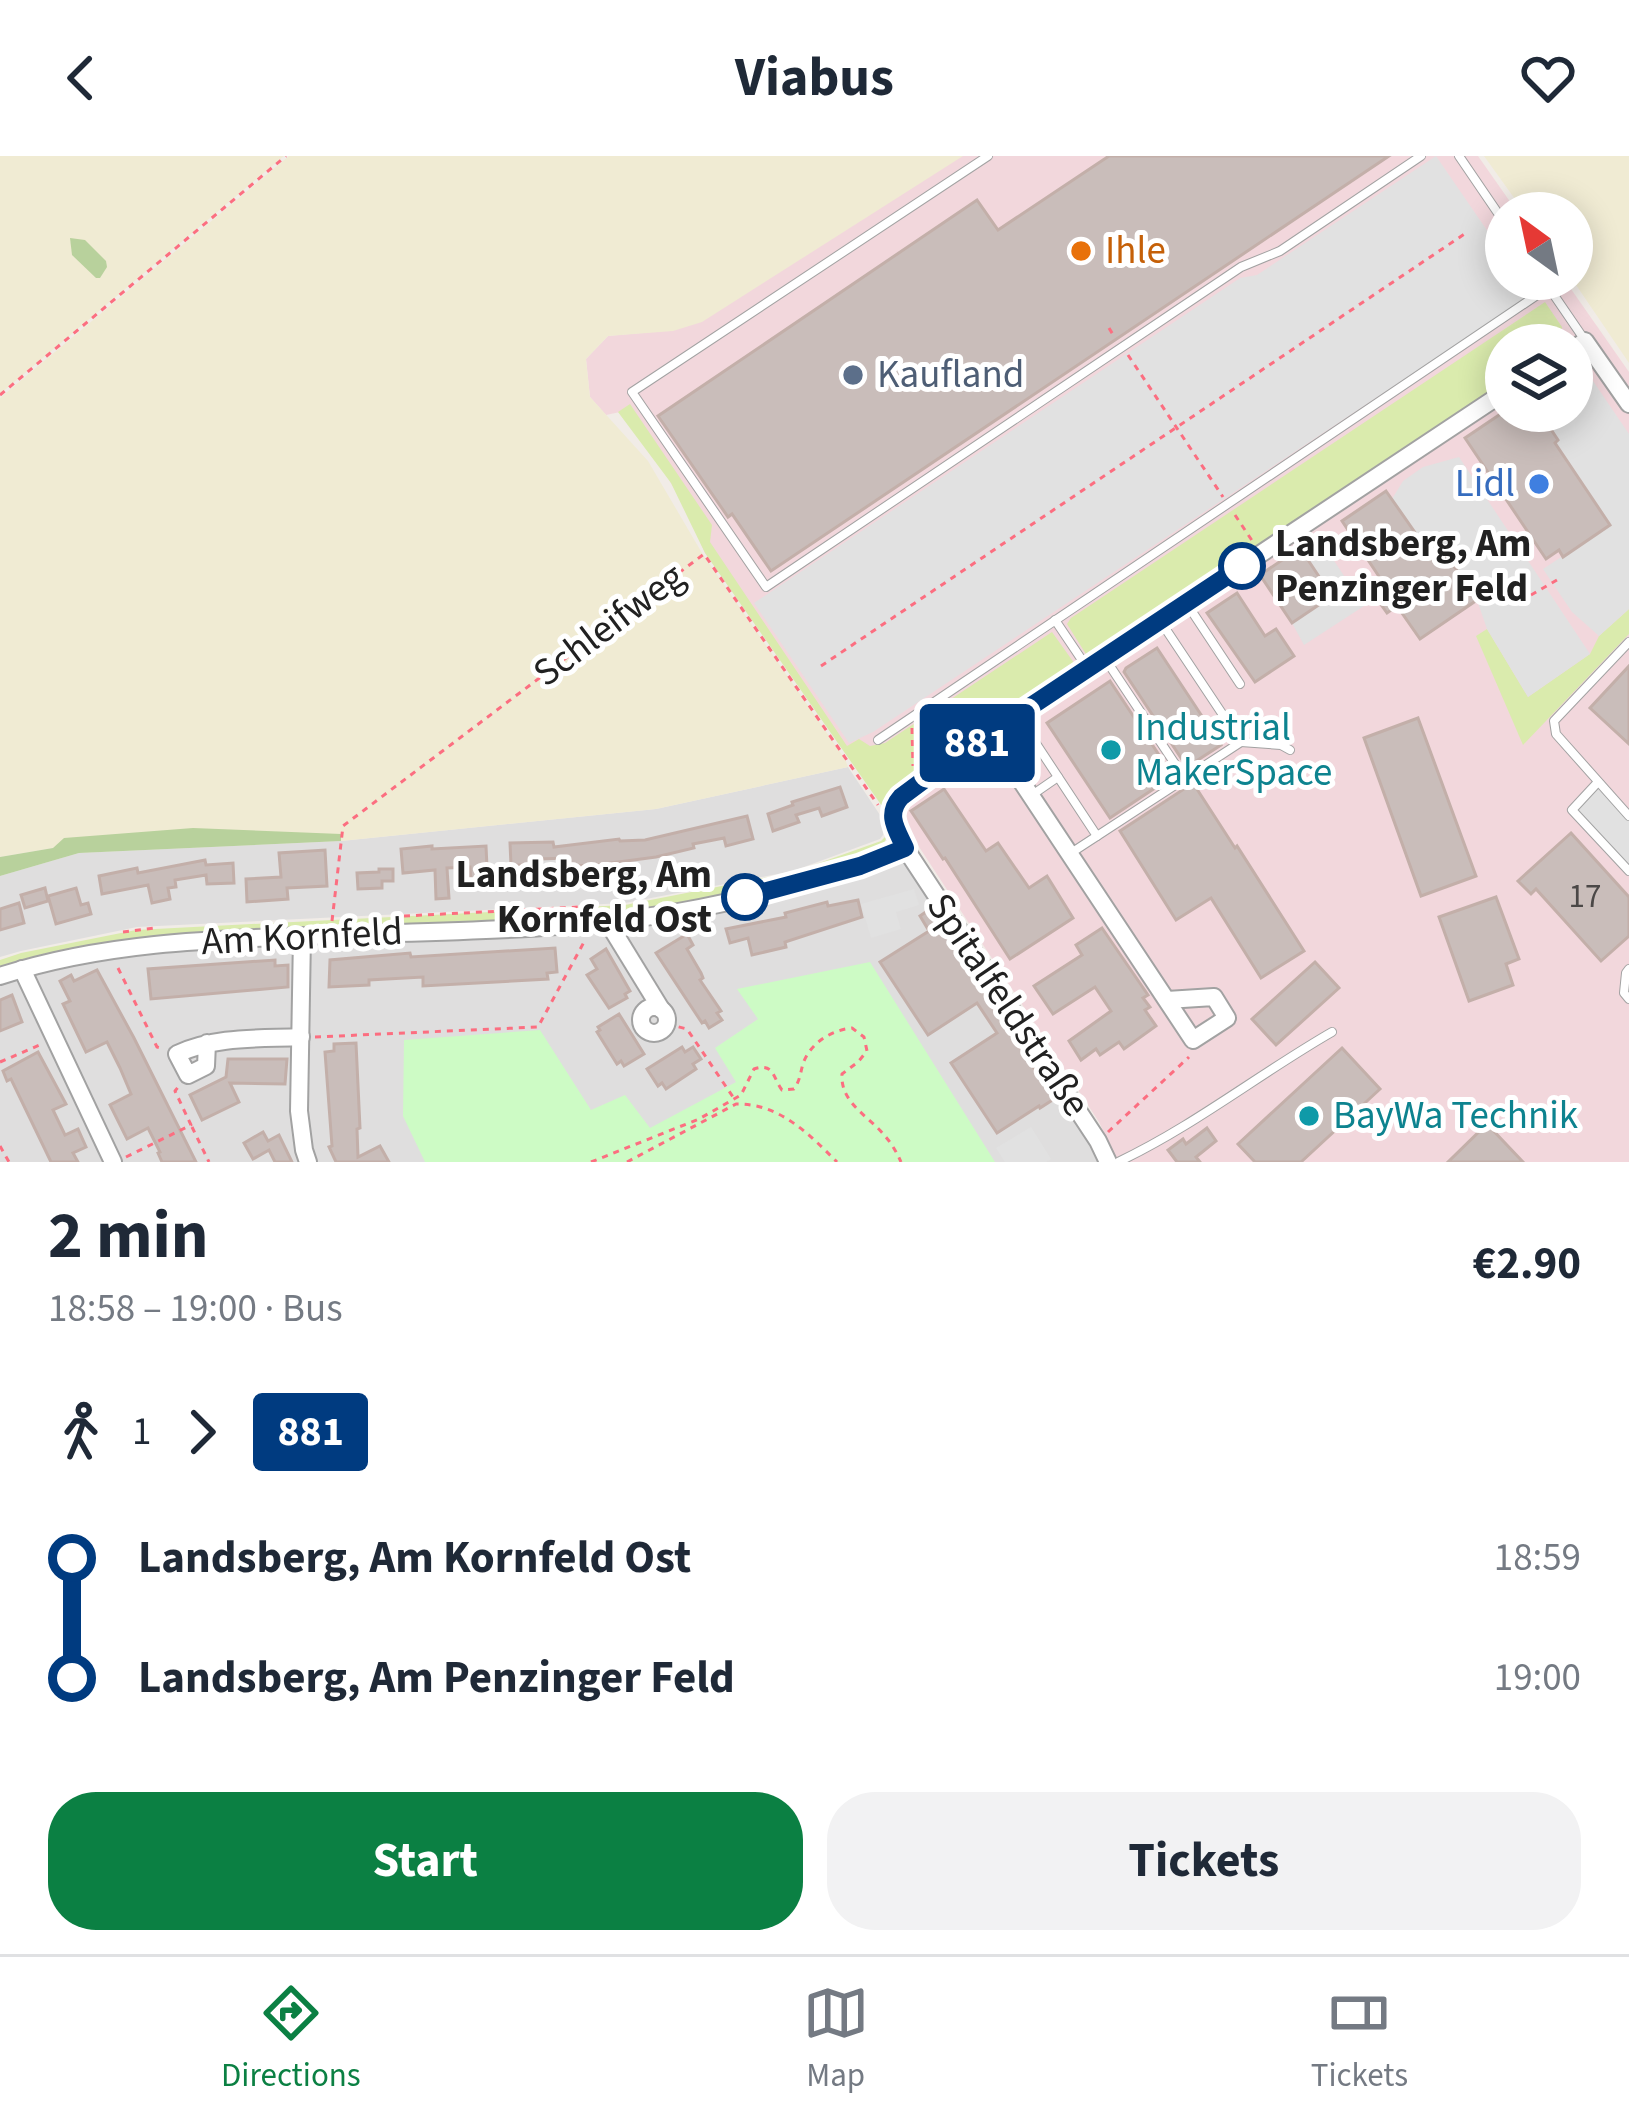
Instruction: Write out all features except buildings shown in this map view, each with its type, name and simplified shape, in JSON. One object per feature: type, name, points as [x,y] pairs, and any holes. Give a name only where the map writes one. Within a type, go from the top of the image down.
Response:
[{"type":"street","points":[[1593,362],[1629,404]]},
{"type":"street","points":[[891,818],[893,806],[915,786],[1485,405]]},
{"type":"street","points":[[990,734],[1193,1040],[1227,1018],[1214,997],[1167,1000]]},
{"type":"street","name":"Spitalfeldstraße","points":[[891,818],[905,848],[1108,1162]]},
{"type":"street","name":"Am Kornfeld","points":[[0,976],[110,950],[179,942],[677,912],[860,866],[905,848]]},
{"type":"street","points":[[596,916],[664,1017]]},
{"type":"street","points":[[302,936],[299,1112],[308,1162]]},
{"type":"street","points":[[22,969],[114,1162]]},
{"type":"street","points":[[207,1043],[206,1066],[188,1075],[177,1054],[207,1043],[301,1037]]},
{"type":"lane","points":[[988,156],[632,392],[766,586],[1241,267],[1280,251],[1420,156]]},
{"type":"lane","points":[[1459,156],[1485,194]]},
{"type":"lane","points":[[878,740],[1522,300]]},
{"type":"lane","points":[[1186,603],[1240,684]]},
{"type":"lane","points":[[1055,620],[1088,669]]},
{"type":"lane","points":[[1161,621],[1241,742]]},
{"type":"lane","points":[[1629,642],[1554,722],[1556,734],[1629,816]]},
{"type":"lane","points":[[1104,658],[1185,779]]},
{"type":"lane","points":[[1033,739],[1097,836]]},
{"type":"lane","points":[[1069,854],[1241,742],[1282,745],[1290,750]]},
{"type":"lane","points":[[1031,796],[1058,778]]},
{"type":"lane","points":[[1598,782],[1571,810],[1629,871]]},
{"type":"lane","points":[[1629,969],[1624,993],[1629,999]]},
{"type":"lane","points":[[1118,1162],[1201,1117],[1332,1032]]},
{"type":"path","points":[[0,395],[286,156]]},
{"type":"path","points":[[820,666],[1466,233]]},
{"type":"path","points":[[1109,328],[1261,553]]},
{"type":"path","name":"Schleifweg","points":[[331,935],[343,826],[704,554],[891,818]]},
{"type":"path","points":[[1531,595],[1562,577]]},
{"type":"path","points":[[913,716],[915,786]]},
{"type":"path","points":[[301,1037],[538,1027],[596,916],[396,916]]},
{"type":"path","points":[[120,932],[166,927]]},
{"type":"path","points":[[110,950],[157,1047],[177,1054]]},
{"type":"path","points":[[664,1017],[687,1029],[735,1102]]},
{"type":"path","points":[[627,1162],[735,1102],[754,1069],[762,1066],[774,1072],[782,1090],[794,1089],[813,1047],[832,1033],[852,1028],[864,1037],[867,1051],[842,1074],[842,1088],[885,1136],[901,1162]]},
{"type":"path","points":[[0,1062],[55,1038]]},
{"type":"path","points":[[1098,1141],[1192,1054],[1193,1040]]},
{"type":"path","points":[[188,1075],[175,1091],[209,1162]]},
{"type":"path","points":[[591,1162],[682,1128],[735,1102],[754,1104],[787,1119],[837,1162]]},
{"type":"path","points":[[114,1162],[191,1125]]},
{"type":"path","points":[[0,1147],[8,1162]]},
{"type":"shaded area","points":[[0,156],[284,156],[0,394]]},
{"type":"shaded area","points":[[289,156],[963,156],[702,322],[673,331],[608,336],[586,359],[590,397],[648,461],[702,553],[848,767],[656,809],[341,841],[341,835],[53,848],[0,857],[0,398]]},
{"type":"shaded area","points":[[957,156],[1478,156],[1503,192],[1485,192],[1485,300],[1579,300],[1629,372],[1629,1162],[1118,1162],[1099,1122],[908,830],[705,553],[685,506],[655,457],[620,412],[606,415],[590,397],[586,359],[608,336],[673,330]]},
{"type":"shaded area","points":[[1436,156],[1485,227],[1485,300],[1523,300],[873,732],[849,743],[754,603],[1240,278],[1257,275]]},
{"type":"shaded area","points":[[1484,156],[1629,156],[1629,363],[1586,300],[1593,300],[1593,192],[1510,192]]},
{"type":"shaded area","points":[[1593,381],[1629,434],[1629,609],[1599,636],[1572,612],[1543,569],[1610,525],[1555,442],[1553,432],[1593,432]]},
{"type":"shaded area","points":[[1459,457],[1590,654],[1528,697],[1487,629],[1477,600],[1432,535],[1421,541],[1392,499],[1403,481],[1423,467]]},
{"type":"shaded area","points":[[1317,535],[1364,606],[1304,645],[1292,623],[1332,596],[1300,548]]},
{"type":"shaded area","points":[[848,767],[884,821],[883,835],[793,871],[625,903],[137,927],[0,957],[0,876],[79,853],[341,841],[656,809]]},
{"type":"shaded area","points":[[1598,782],[1629,816],[1629,871],[1572,810]]},
{"type":"shaded area","points":[[902,853],[1103,1162],[0,1162],[0,982],[37,970],[180,948],[495,933]]},
{"type":"shaded area","points":[[914,889],[919,905],[896,912],[901,929],[871,938],[861,904]]},
{"type":"shaded area","points":[[1031,1127],[1051,1159],[1005,1162],[996,1148]]},
{"type":"green space","points":[[70,238],[85,240],[106,261],[100,278],[72,255]]},
{"type":"green space","points":[[1545,302],[1560,324],[1512,324]]},
{"type":"green space","points":[[1485,342],[1485,394],[1089,659],[1067,624]]},
{"type":"green space","points":[[630,404],[712,525],[710,542],[847,746],[859,739],[870,746],[885,743],[1052,632],[1077,667],[907,780],[894,790],[884,809],[705,553],[671,483],[618,412]]},
{"type":"green space","points":[[1629,609],[1629,634],[1523,745],[1476,636],[1487,629],[1528,697],[1590,654],[1599,636]]},
{"type":"green space","points":[[888,820],[882,848],[779,883],[671,906],[584,917],[148,938],[73,948],[0,966],[0,960],[21,953],[136,930],[625,905],[794,872],[881,841]]},
{"type":"green space","points":[[193,828],[341,834],[341,841],[79,853],[0,876],[0,857],[53,848],[64,838]]},
{"type":"green space","points":[[870,962],[995,1162],[425,1162],[403,1116],[404,1040],[540,1030],[591,1110],[625,1095],[650,1128],[736,1082],[715,1048],[758,1019],[737,989]]},
{"type":"bus line","name":"881","points":[[745,897],[809,882],[905,848],[891,818],[901,797],[1242,566]]},
{"type":"place","name":"Ihle","points":[[1081,251]]},
{"type":"place","name":"Kaufland","points":[[853,375]]},
{"type":"place","name":"Lidl","points":[[1539,484]]},
{"type":"place","name":"Landsberg, Am Penzinger Feld","points":[[1242,566]]},
{"type":"place","name":"Industrial MakerSpace","points":[[1111,750]]},
{"type":"place","name":"Landsberg, Am Kornfeld Ost","points":[[745,897]]},
{"type":"place","name":"BayWa Technik","points":[[1309,1116]]}]
